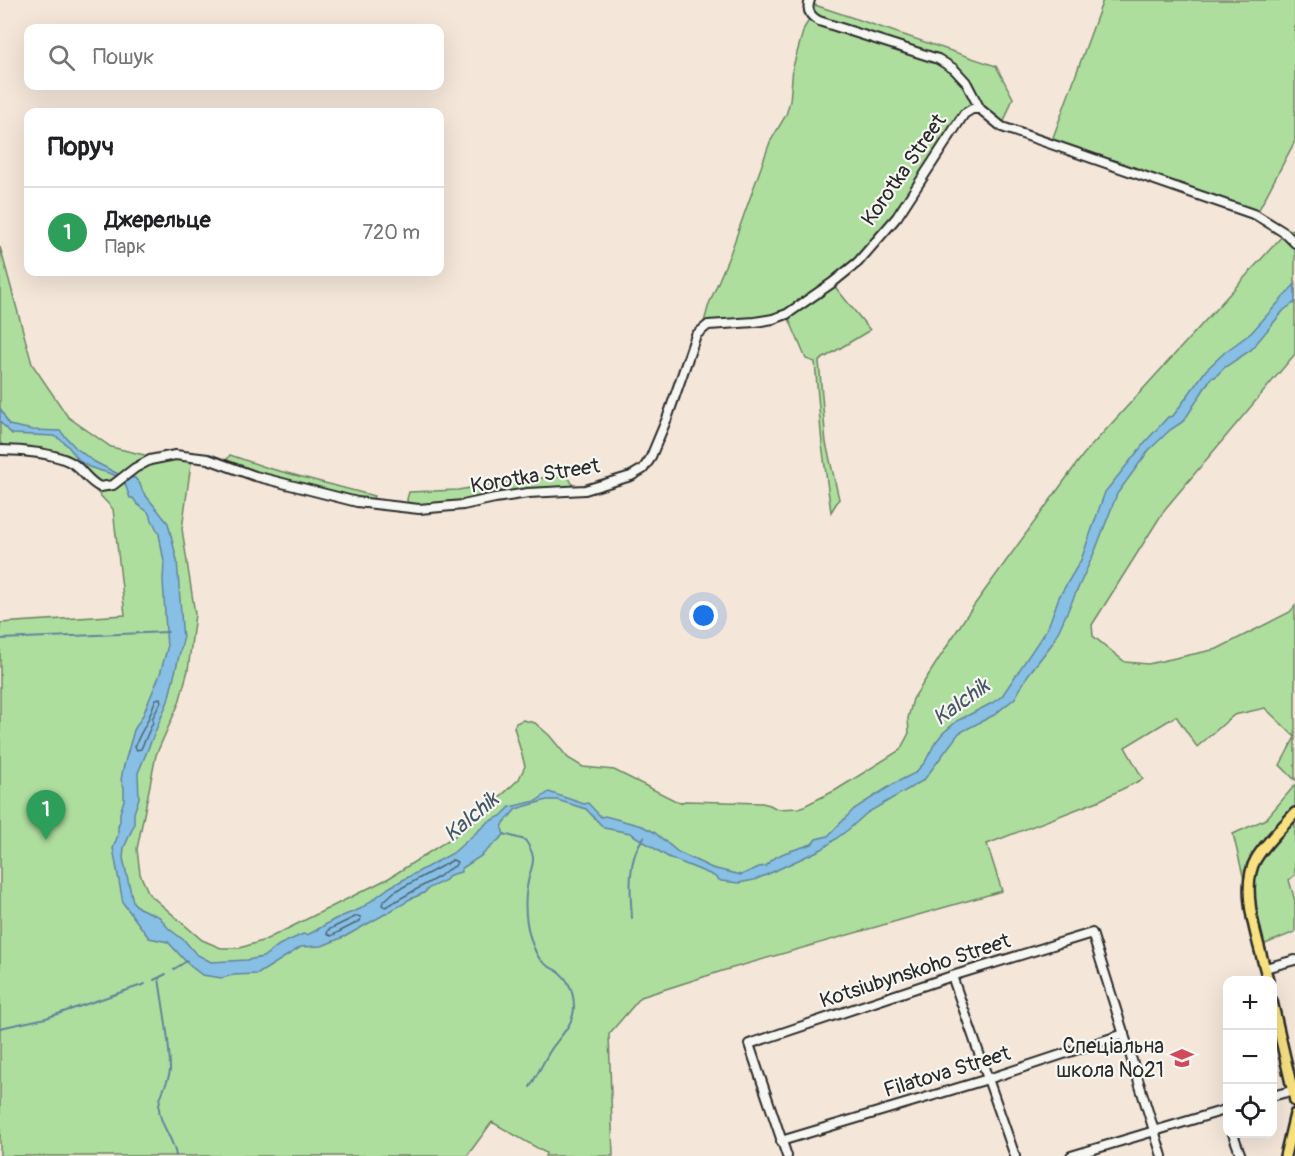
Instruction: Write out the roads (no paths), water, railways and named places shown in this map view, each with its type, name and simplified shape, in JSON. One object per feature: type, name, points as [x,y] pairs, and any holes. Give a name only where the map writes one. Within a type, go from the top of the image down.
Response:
[{"type":"main road","points":[[1267,976],[1249,898],[1250,872],[1258,855],[1295,813]]},
{"type":"main road","points":[[1277,1021],[1295,1101]]},
{"type":"main road","points":[[1285,1156],[1295,1114]]},
{"type":"street","points":[[810,0],[808,10],[812,17],[819,21],[938,59],[954,69],[966,82],[980,109],[1002,127],[1256,215],[1285,233],[1295,243]]},
{"type":"street","name":"Korotka Street","points":[[0,450],[67,460],[100,487],[109,487],[142,464],[158,458],[192,456],[208,459],[273,481],[357,502],[419,509],[463,505],[528,493],[585,490],[631,476],[643,469],[650,459],[668,416],[696,334],[708,325],[773,319],[787,314],[832,283],[858,262],[897,217],[964,114],[980,109]]},
{"type":"street","name":"Kotsiubynskoho Street","points":[[781,1141],[749,1044],[952,976],[1092,933],[1124,1034]]},
{"type":"street","points":[[1265,968],[1295,960]]},
{"type":"street","points":[[952,976],[1014,1156]]},
{"type":"street","points":[[1124,1034],[1162,1156]]},
{"type":"street","name":"Filatova Street","points":[[781,1141],[988,1079],[1124,1034]]},
{"type":"street","points":[[1277,1095],[1294,1090]]},
{"type":"street","points":[[1071,1156],[1084,1154],[1154,1130],[1223,1112]]},
{"type":"street","points":[[1234,1138],[1241,1156]]},
{"type":"street","points":[[781,1141],[787,1156]]},
{"type":"water","points":[[1295,284],[1295,302],[1284,310],[1251,350],[1211,378],[1184,421],[1170,430],[1149,450],[1117,494],[1095,551],[1052,644],[1028,675],[1015,698],[994,715],[959,733],[924,780],[867,813],[822,849],[754,880],[739,883],[721,881],[668,857],[630,833],[604,828],[586,809],[557,800],[547,800],[516,809],[504,823],[502,828],[504,835],[481,856],[461,869],[461,872],[450,875],[446,880],[424,893],[346,936],[322,946],[301,947],[258,974],[222,978],[202,975],[189,965],[168,942],[149,938],[123,903],[113,848],[118,835],[124,800],[124,787],[121,780],[134,730],[143,715],[160,674],[167,649],[164,562],[159,534],[148,512],[133,498],[130,498],[124,481],[128,477],[135,478],[143,492],[168,523],[177,560],[183,640],[168,701],[138,773],[139,798],[134,813],[134,825],[124,848],[123,858],[133,902],[139,908],[160,917],[168,928],[185,941],[196,954],[211,962],[247,960],[263,957],[279,945],[303,934],[307,935],[335,919],[360,909],[390,887],[453,853],[488,822],[501,816],[510,807],[536,801],[549,792],[584,804],[588,803],[601,817],[605,816],[642,826],[654,832],[678,852],[712,868],[741,875],[766,866],[772,859],[784,853],[828,836],[854,809],[915,773],[925,762],[943,733],[957,721],[1002,696],[1048,627],[1059,597],[1081,560],[1105,492],[1146,441],[1168,417],[1173,416],[1206,370],[1225,352],[1251,333]]},
{"type":"water","points":[[0,408],[9,425],[33,430],[60,431],[76,448],[93,461],[122,476],[120,478],[83,464],[65,443],[54,436],[12,434],[0,422]]},
{"type":"waterway","points":[[0,639],[168,632]]},
{"type":"waterway","points":[[504,834],[525,840],[530,847],[533,863],[527,887],[526,905],[529,933],[539,958],[568,982],[574,1002],[572,1020],[550,1051],[530,1087]]},
{"type":"waterway","points":[[632,918],[630,886],[632,865],[644,837]]},
{"type":"waterway","points":[[174,969],[187,961]]},
{"type":"waterway","points":[[154,980],[166,974]]},
{"type":"waterway","points":[[159,978],[170,1059],[168,1080],[160,1099],[159,1109],[176,1156]]},
{"type":"waterway","points":[[0,1028],[46,1018],[145,984]]},
{"type":"place","name":"Джерельце","points":[[46,840]]},
{"type":"place","name":"Спеціальна школа №21","points":[[1182,1058]]},
{"type":"water label","name":"Kalchik","points":[[961,702]]},
{"type":"water label","name":"Kalchik","points":[[471,817]]}]
